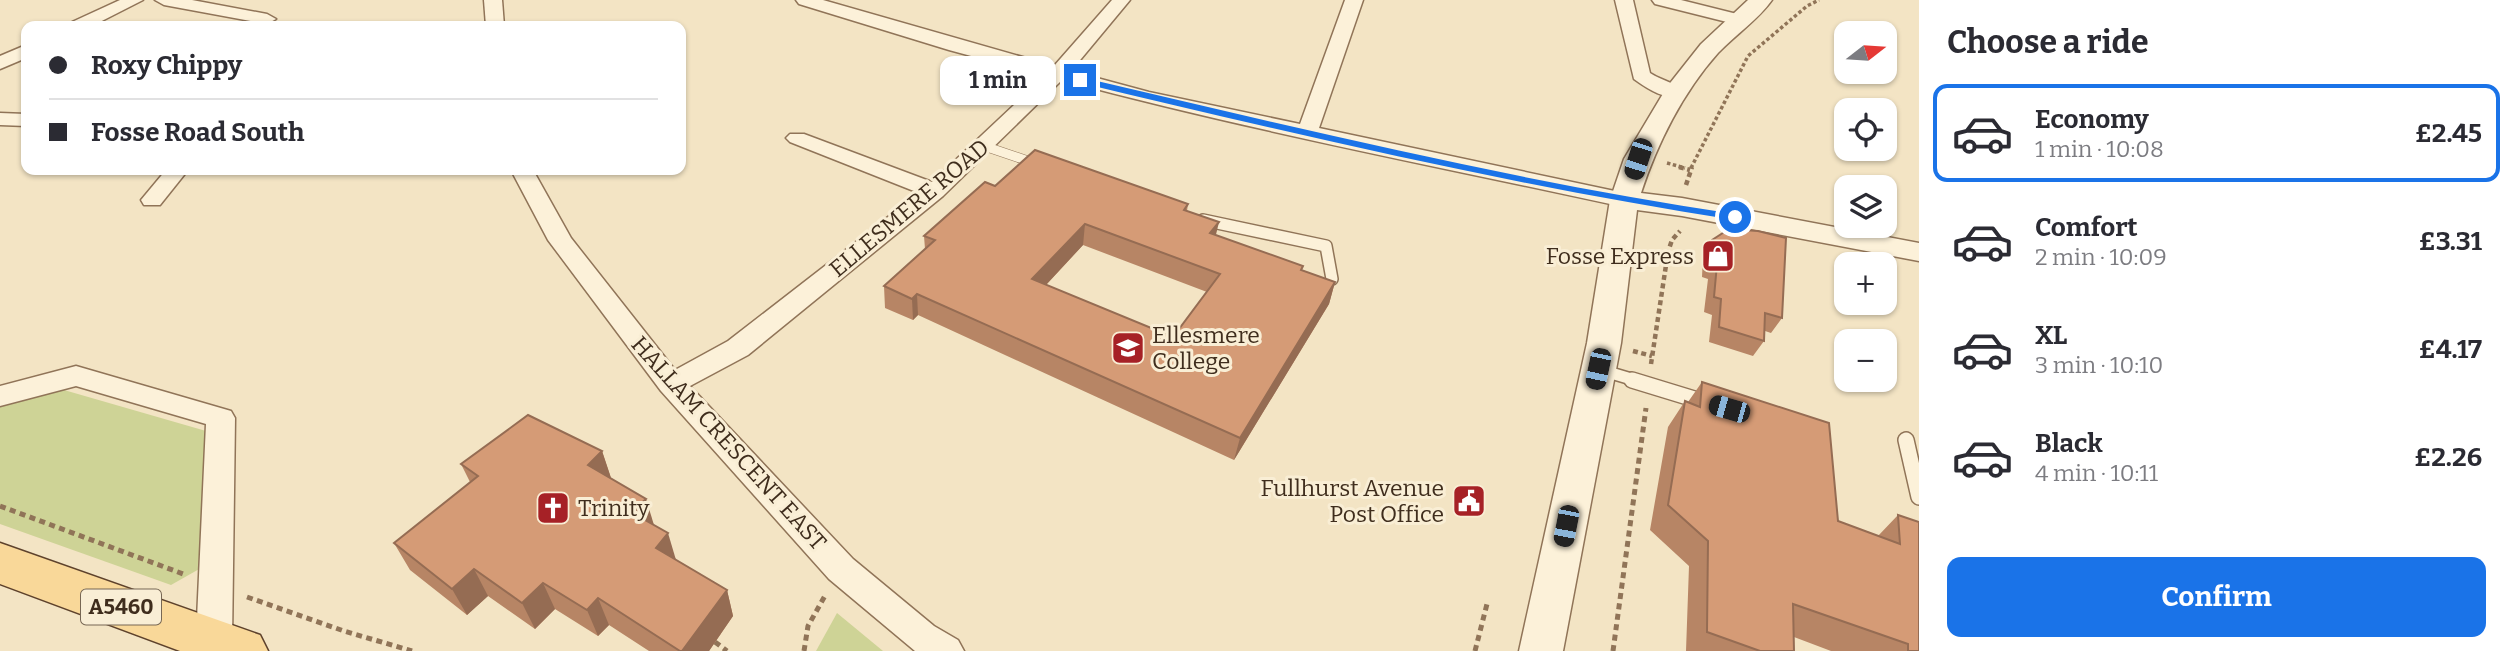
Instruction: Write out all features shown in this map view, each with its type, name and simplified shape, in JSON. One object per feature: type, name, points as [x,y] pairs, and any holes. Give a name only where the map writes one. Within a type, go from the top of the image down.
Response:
[{"type":"main road","name":"A5460","points":[[0,563],[228,646]]},
{"type":"street","points":[[89,21],[134,0]]},
{"type":"street","points":[[164,0],[267,19]]},
{"type":"street","points":[[493,0],[495,21]]},
{"type":"street","points":[[805,0],[1058,74],[1307,133],[1624,200],[1682,207],[1919,251]]},
{"type":"street","name":"ELLESMERE ROAD","points":[[671,384],[738,348],[935,191],[1058,74],[1121,0]]},
{"type":"street","points":[[1307,133],[1354,0]]},
{"type":"street","points":[[1624,0],[1629,9],[1641,75],[1656,86],[1676,92]]},
{"type":"street","points":[[1661,0],[1739,20]]},
{"type":"street","points":[[1541,651],[1598,369],[1624,200],[1640,155],[1676,92],[1709,49],[1761,0]]},
{"type":"street","points":[[0,63],[21,53]]},
{"type":"street","points":[[0,119],[21,120]]},
{"type":"street","points":[[797,138],[935,191]]},
{"type":"street","points":[[152,201],[173,175]]},
{"type":"street","name":"HALLAM CRESCENT EAST","points":[[525,175],[560,240],[671,384],[841,569],[922,638],[946,651]]},
{"type":"street","points":[[0,396],[76,376],[221,418],[228,646]]},
{"type":"lane","points":[[984,146],[1050,169]]},
{"type":"lane","points":[[1195,219],[1326,246],[1332,279]]},
{"type":"lane","points":[[1598,369],[1716,405]]},
{"type":"lane","points":[[1906,440],[1919,497]]},
{"type":"path","points":[[1613,651],[1668,253],[1672,240],[1681,230],[1689,170],[1748,56],[1819,0]]},
{"type":"path","points":[[804,651],[808,626],[841,569]]},
{"type":"path","points":[[1475,651],[1487,604]]},
{"type":"path","points":[[715,642],[727,651]]},
{"type":"green space","points":[[64,390],[206,431],[201,568],[171,585],[0,524],[0,407]]},
{"type":"green space","points":[[837,613],[883,651],[816,651]]},
{"type":"building","points":[[1035,150],[1188,204],[1184,210],[1219,222],[1210,233],[1303,266],[1301,270],[1335,282],[1240,438],[917,294],[912,299],[884,286],[935,240],[924,236],[985,182],[995,186]],"holes":[[[1085,224],[1220,274],[1173,337],[1032,279]]]},
{"type":"building","points":[[1729,229],[1758,231],[1786,238],[1782,318],[1765,313],[1764,341],[1719,327],[1721,299],[1714,297],[1717,264],[1711,262],[1712,240]]},
{"type":"building","points":[[1702,382],[1829,423],[1838,521],[1900,544],[1898,515],[1919,522],[1919,651],[1908,651],[1908,644],[1793,604],[1794,651],[1760,651],[1707,632],[1708,541],[1668,505],[1685,401],[1700,407]]},
{"type":"building","points":[[528,415],[602,451],[588,465],[646,499],[631,512],[668,533],[656,548],[727,590],[682,651],[598,598],[587,610],[543,583],[522,603],[474,569],[452,589],[394,543],[478,476],[461,464]]},
{"type":"place","name":"Fosse Express","points":[[1718,256]]},
{"type":"place","name":"Ellesmere College","points":[[1128,348]]},
{"type":"place","name":"Fullhurst Avenue Post Office","points":[[1469,501]]},
{"type":"place","name":"Trinity","points":[[553,508]]},
{"type":"route","points":[[1080,80],[1307,133],[1624,200],[1735,217]]}]
